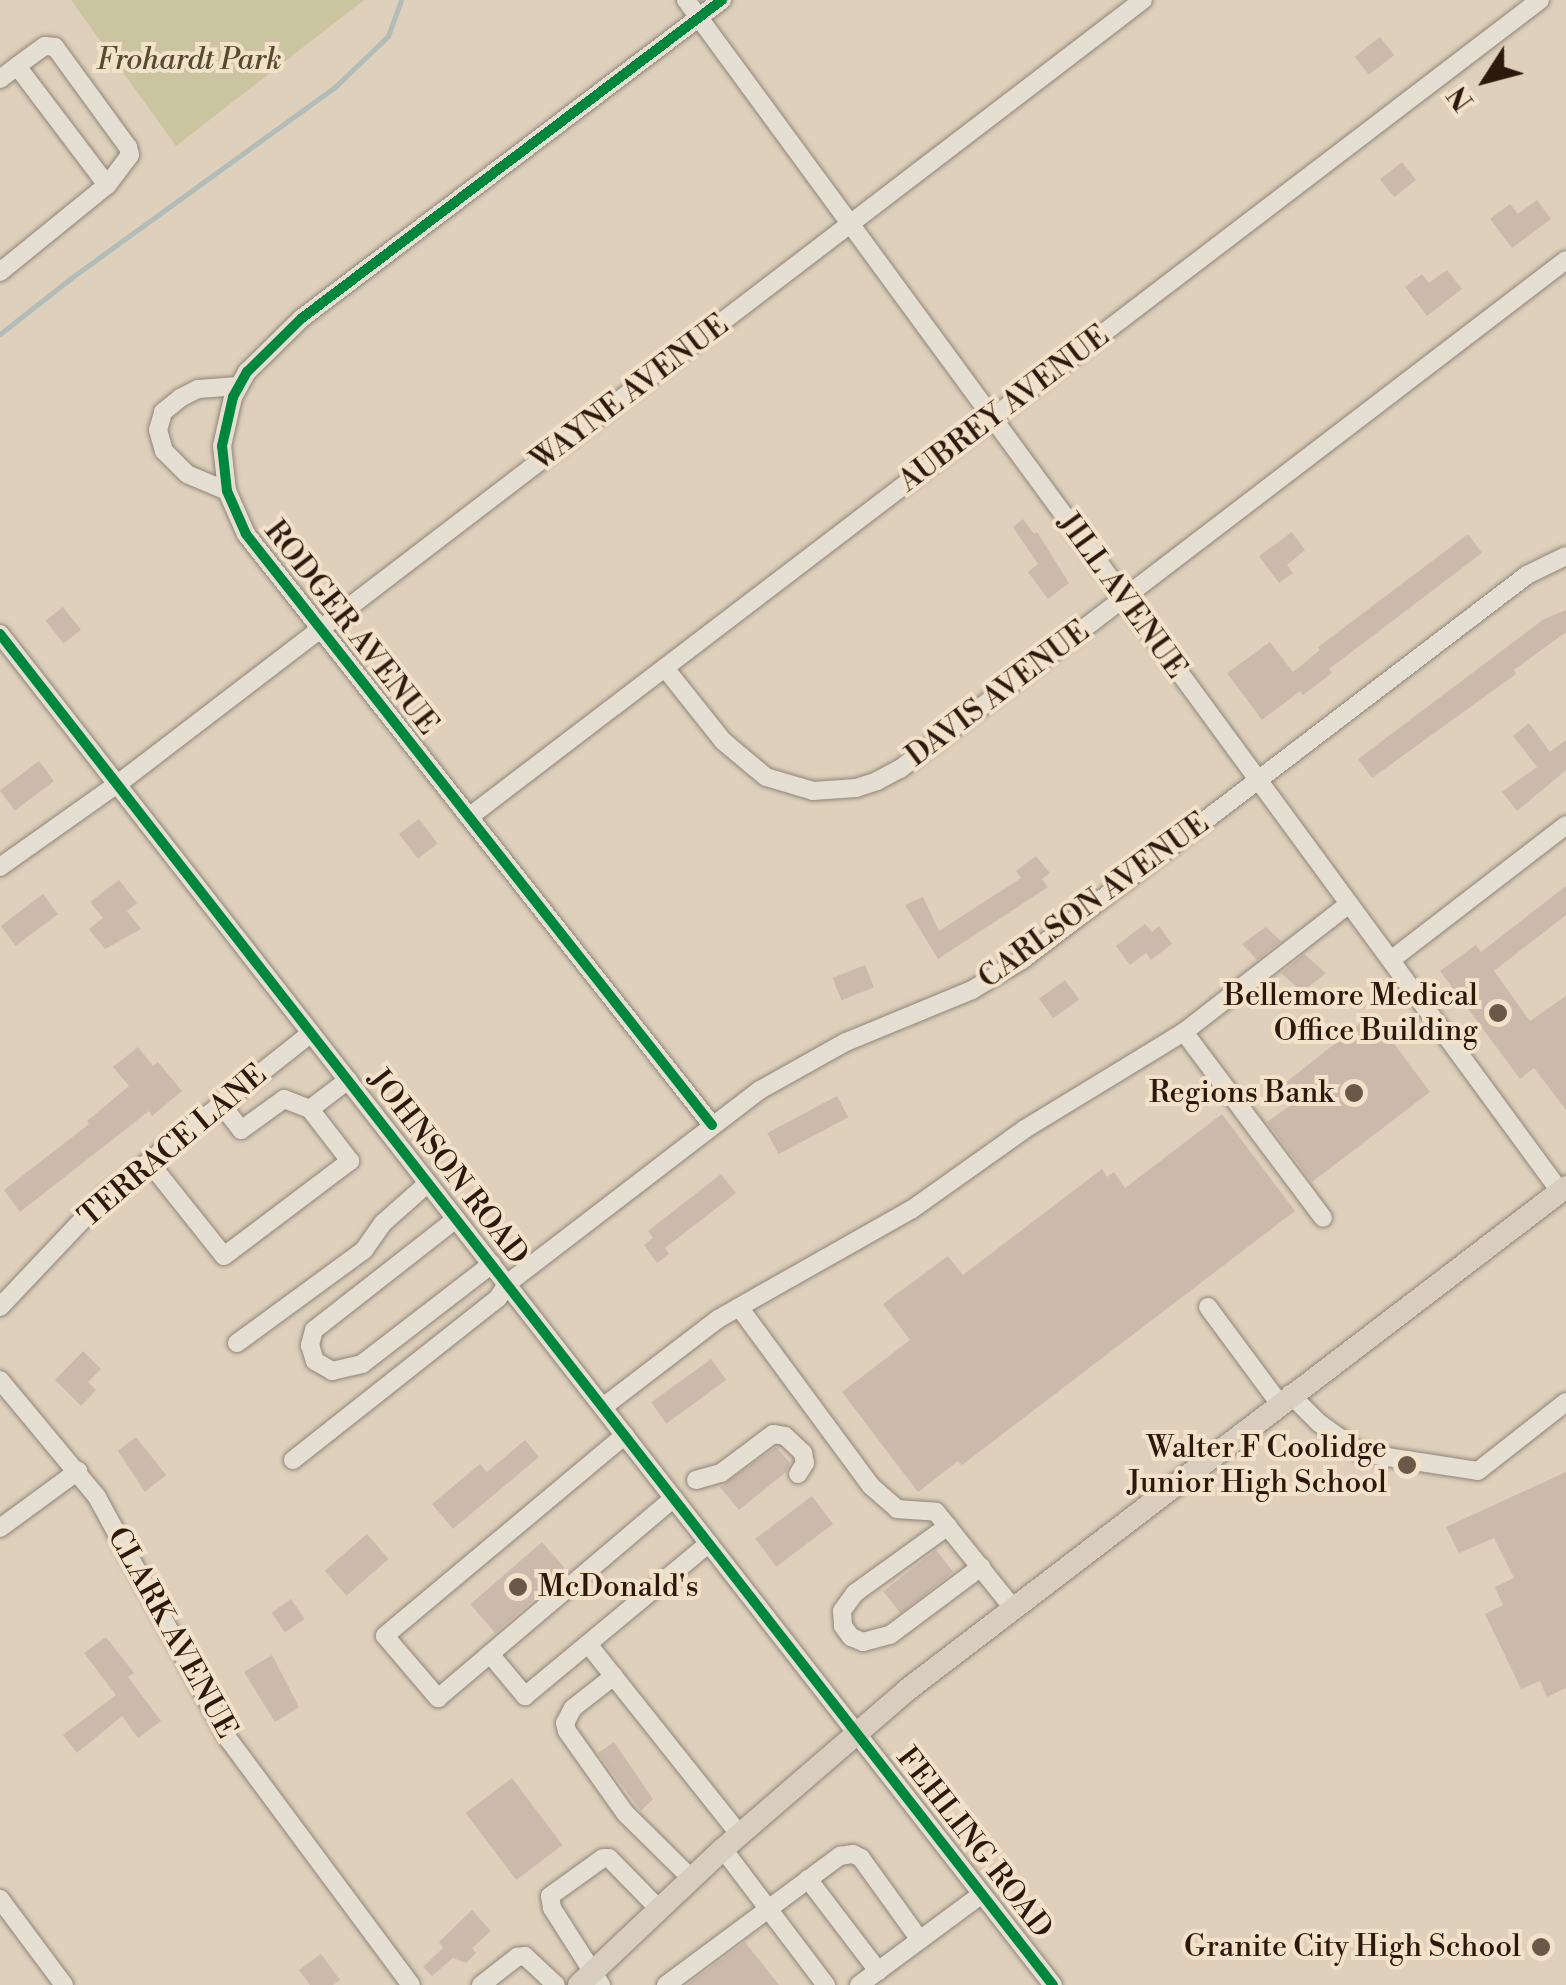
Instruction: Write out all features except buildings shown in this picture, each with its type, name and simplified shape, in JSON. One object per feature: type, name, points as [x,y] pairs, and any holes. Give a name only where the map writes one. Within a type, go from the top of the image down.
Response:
[{"type":"main road","points":[[591,1981],[658,1909],[854,1733],[1284,1399],[1563,1189]]},
{"type":"street","name":"JILL AVENUE","points":[[686,0],[1390,960],[1563,1189]]},
{"type":"street","name":"RODGER AVENUE","points":[[712,1125],[246,534],[226,490],[222,446],[226,421],[240,386],[270,348],[302,318],[722,0]]},
{"type":"street","name":"WAYNE AVENUE","points":[[0,867],[319,631],[1143,0]]},
{"type":"street","name":"AUBREY AVENUE","points":[[468,818],[1540,0]]},
{"type":"street","points":[[0,79],[45,46],[55,47],[130,155],[107,185],[0,272]]},
{"type":"street","points":[[17,66],[107,185]]},
{"type":"street","name":"DAVIS AVENUE","points":[[665,668],[723,741],[750,766],[792,787],[846,790],[900,769],[1566,260]]},
{"type":"street","points":[[226,490],[187,474],[164,452],[158,430],[163,412],[198,388],[240,386]]},
{"type":"street","name":"CARLSON AVENUE","points":[[293,1460],[498,1298],[508,1284],[712,1125],[800,1066],[939,1006],[1022,960],[1527,575],[1566,556]]},
{"type":"street","name":"JOHNSON ROAD","points":[[0,634],[854,1733]]},
{"type":"street","points":[[1390,960],[1566,826]]},
{"type":"street","points":[[603,1408],[739,1307],[911,1210],[1025,1129],[1184,1032],[1350,904]]},
{"type":"street","points":[[1184,1032],[1323,1218]]},
{"type":"street","name":"TERRACE LANE","points":[[0,1307],[78,1222],[311,1033]]},
{"type":"street","points":[[310,1109],[348,1080]]},
{"type":"street","points":[[148,1162],[224,1256],[350,1161],[310,1109],[284,1099],[241,1130],[221,1104]]},
{"type":"street","points":[[237,1343],[364,1250],[383,1224],[428,1183]]},
{"type":"street","points":[[456,1219],[314,1330],[310,1345],[315,1361],[332,1371],[362,1364],[492,1264]]},
{"type":"street","points":[[739,1307],[885,1500],[898,1509],[936,1512],[1013,1608]]},
{"type":"street","points":[[1208,1307],[1284,1399],[1360,1453],[1478,1471],[1566,1402]]},
{"type":"street","name":"CLARK AVENUE","points":[[0,1380],[78,1471],[125,1544],[198,1688],[229,1740],[405,1983]]},
{"type":"street","points":[[696,1480],[721,1473],[773,1434],[785,1436],[803,1453],[804,1463],[798,1474]]},
{"type":"street","points":[[625,1435],[385,1636],[438,1698],[674,1498]]},
{"type":"street","points":[[0,1528],[78,1471]]},
{"type":"street","points":[[948,1526],[856,1593],[842,1611],[843,1626],[851,1637],[863,1642],[890,1635],[981,1567]]},
{"type":"street","points":[[490,1654],[525,1696],[709,1544]]},
{"type":"street","points":[[588,1644],[731,1841],[768,1908],[826,1985]]},
{"type":"street","points":[[614,1676],[573,1708],[565,1723],[567,1732],[626,1813],[691,1878]]},
{"type":"street","name":"FEHLING ROAD","points":[[854,1733],[1053,1985]]},
{"type":"street","points":[[666,1985],[840,1856],[853,1854],[861,1858],[920,1940]]},
{"type":"street","points":[[591,1981],[552,1908],[550,1896],[602,1858],[609,1858],[658,1909]]},
{"type":"street","points":[[808,1879],[878,1971]]},
{"type":"street","points":[[859,1985],[982,1894]]},
{"type":"street","points":[[0,1899],[64,1985]]},
{"type":"street","points":[[481,1985],[517,1957],[525,1956],[556,1985]]},
{"type":"green space","name":"Frohardt Park","points":[[71,0],[364,0],[176,146]]},
{"type":"waterway","points":[[0,334],[336,86],[388,36],[401,0]]},
{"type":"cycle path","points":[[712,1125],[246,534],[227,491],[222,446],[233,397],[247,372],[302,318],[722,0]]},
{"type":"cycle path","points":[[0,634],[1053,1985]]},
{"type":"place","name":"Bellemore Medical Office Building","points":[[1498,1013]]},
{"type":"place","name":"Regions Bank","points":[[1354,1093]]},
{"type":"place","name":"Walter F Coolidge Junior High School","points":[[1407,1465]]},
{"type":"place","name":"McDonald's","points":[[518,1587]]},
{"type":"place","name":"Granite City High School","points":[[1541,1947]]}]
